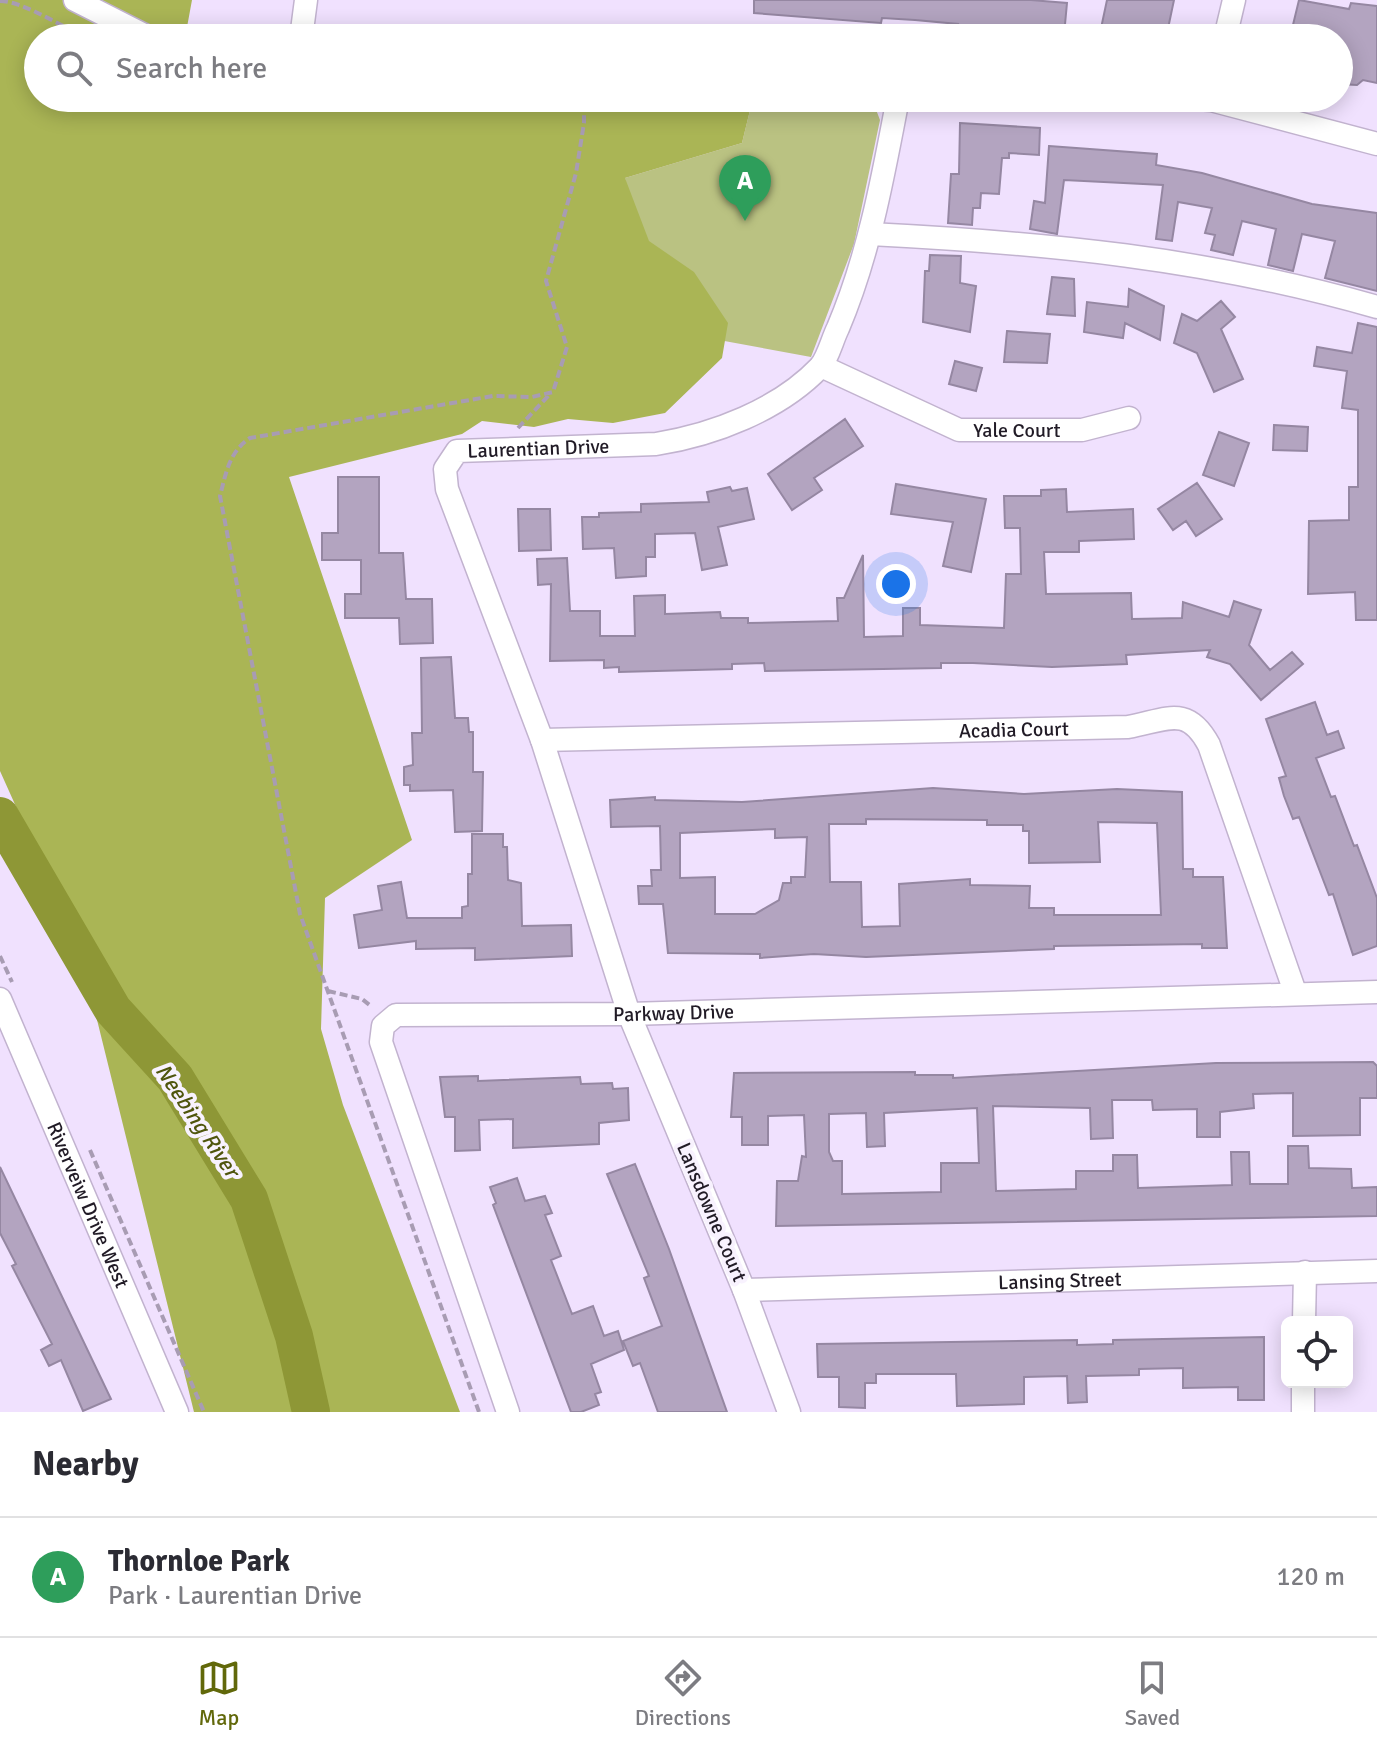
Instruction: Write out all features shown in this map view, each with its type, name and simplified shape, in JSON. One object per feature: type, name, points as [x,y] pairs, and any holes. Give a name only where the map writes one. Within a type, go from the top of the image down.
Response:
[{"type":"street","points":[[75,0],[122,24]]},
{"type":"street","points":[[303,24],[306,0]]},
{"type":"street","points":[[1228,24],[1234,0]]},
{"type":"street","name":"Laurentian Drive","points":[[629,1014],[542,740],[447,489],[445,469],[457,451],[656,444],[684,440],[735,422],[778,399],[821,366],[850,300],[870,234],[895,112]]},
{"type":"street","points":[[1259,112],[1377,144]]},
{"type":"street","points":[[870,234],[1024,242],[1148,256],[1264,277],[1377,307]]},
{"type":"street","name":"Yale Court","points":[[821,366],[959,430],[1082,430],[1129,418]]},
{"type":"street","name":"Acadia Court","points":[[542,740],[1128,727],[1180,717],[1198,724],[1209,745],[1295,992]]},
{"type":"street","name":"Parkway Drive","points":[[389,1021],[396,1015],[629,1014],[1295,992],[1377,992]]},
{"type":"street","name":"Riverveiw Drive West","points":[[0,999],[177,1412]]},
{"type":"street","name":"Lansdowne Court","points":[[629,1014],[744,1290],[789,1412]]},
{"type":"street","points":[[389,1021],[383,1026],[381,1042],[508,1412]]},
{"type":"street","name":"Lansing Street","points":[[744,1290],[1377,1271]]},
{"type":"street","points":[[1304,1316],[1305,1272]]},
{"type":"street","points":[[1303,1388],[1303,1412]]},
{"type":"path","points":[[0,1],[11,1],[53,24]]},
{"type":"path","points":[[499,448],[553,392],[567,347],[546,281],[576,173],[584,112]]},
{"type":"path","points":[[479,1412],[300,914],[220,496],[228,464],[239,445],[250,438],[493,396],[532,397],[553,392]]},
{"type":"path","points":[[327,990],[362,999],[389,1021]]},
{"type":"green space","points":[[0,0],[192,0],[188,24],[24,24],[24,112],[750,112],[742,143],[625,178],[649,241],[694,272],[728,323],[722,358],[665,413],[613,423],[568,419],[534,427],[482,421],[462,434],[289,477],[412,840],[325,898],[321,1029],[343,1105],[460,1412],[194,1412],[79,947],[0,771]]},
{"type":"green space","points":[[750,112],[877,112],[880,120],[854,244],[811,357],[708,338],[636,262],[625,178],[742,143]]},
{"type":"building","points":[[754,0],[1031,0],[1067,3],[1065,24],[958,24],[882,18],[881,23],[754,13]]},
{"type":"building","points":[[1107,0],[1174,0],[1169,24],[1102,24]]},
{"type":"building","points":[[1299,0],[1349,9],[1351,3],[1377,6],[1377,83],[1363,80],[1353,85],[1353,24],[1293,24]]},
{"type":"building","points":[[960,123],[1040,128],[1039,155],[1009,153],[1009,158],[1002,158],[999,194],[981,193],[980,208],[973,208],[972,225],[948,223],[951,174],[959,174]]},
{"type":"building","points":[[1049,146],[1157,154],[1156,165],[1202,173],[1312,204],[1377,213],[1377,291],[1325,278],[1335,241],[1302,234],[1293,271],[1268,265],[1276,229],[1242,221],[1233,255],[1211,250],[1215,235],[1205,233],[1212,208],[1178,202],[1172,241],[1156,239],[1163,185],[1064,180],[1057,234],[1030,229],[1034,201],[1045,203]]},
{"type":"building","points":[[930,255],[961,256],[960,283],[976,286],[970,332],[923,322],[925,271],[929,271]]},
{"type":"building","points":[[1052,277],[1074,279],[1075,316],[1047,314]]},
{"type":"building","points":[[1129,289],[1164,306],[1160,340],[1125,323],[1123,338],[1084,332],[1087,302],[1128,307]]},
{"type":"building","points":[[1221,301],[1235,317],[1221,329],[1243,379],[1214,392],[1197,353],[1174,343],[1182,314],[1197,321]]},
{"type":"building","points":[[1358,323],[1377,327],[1377,620],[1356,620],[1355,592],[1308,594],[1309,521],[1349,520],[1349,487],[1358,487],[1358,410],[1342,408],[1347,371],[1314,366],[1317,347],[1352,353]]},
{"type":"building","points":[[1007,331],[1050,334],[1047,363],[1004,362]]},
{"type":"building","points":[[955,361],[982,368],[976,391],[949,384]]},
{"type":"building","points":[[845,419],[863,446],[814,478],[822,490],[792,510],[768,474]]},
{"type":"building","points":[[1274,425],[1308,427],[1307,451],[1273,450]]},
{"type":"building","points":[[1219,432],[1249,443],[1234,486],[1203,475]]},
{"type":"building","points":[[338,477],[379,477],[379,553],[403,553],[406,599],[432,599],[433,643],[400,644],[399,618],[345,618],[345,594],[361,594],[361,560],[322,560],[322,533],[338,533]]},
{"type":"building","points":[[1197,483],[1222,519],[1196,536],[1186,521],[1173,530],[1158,509]]},
{"type":"building","points":[[896,484],[986,499],[971,572],[943,566],[953,522],[891,514]]},
{"type":"building","points":[[730,487],[732,491],[747,488],[754,519],[718,527],[727,565],[702,570],[695,533],[655,534],[655,557],[646,557],[646,576],[616,578],[614,548],[583,549],[582,517],[599,517],[599,513],[641,512],[641,504],[709,502],[707,492]]},
{"type":"building","points":[[1066,489],[1067,512],[1133,509],[1134,539],[1079,541],[1079,552],[1044,552],[1046,594],[1131,593],[1132,619],[1182,618],[1183,602],[1229,617],[1234,601],[1261,610],[1249,645],[1270,670],[1292,652],[1303,664],[1261,700],[1230,664],[1207,657],[1210,650],[1126,655],[1127,664],[1052,667],[941,663],[941,668],[765,671],[764,663],[732,664],[732,669],[619,672],[619,667],[604,668],[604,660],[550,661],[551,584],[538,585],[537,559],[567,558],[570,611],[600,611],[600,636],[635,636],[634,596],[665,595],[665,614],[720,612],[721,618],[748,618],[748,623],[838,621],[837,598],[844,598],[863,555],[864,637],[903,636],[903,608],[920,608],[920,625],[1004,628],[1006,574],[1021,574],[1020,528],[1005,528],[1004,496],[1041,496],[1041,490]]},
{"type":"building","points":[[518,509],[550,509],[551,550],[519,551]]},
{"type":"building","points":[[451,657],[455,718],[468,718],[469,732],[473,732],[473,772],[483,772],[482,831],[455,832],[453,790],[410,791],[410,785],[404,785],[404,767],[413,765],[412,733],[422,733],[421,658]]},
{"type":"building","points":[[1315,702],[1327,735],[1338,731],[1344,748],[1316,758],[1354,846],[1357,845],[1377,898],[1377,946],[1353,955],[1333,894],[1329,895],[1299,817],[1293,819],[1284,796],[1279,778],[1286,776],[1266,719]]},
{"type":"building","points":[[933,788],[1024,794],[1117,789],[1182,792],[1183,869],[1193,869],[1193,877],[1223,877],[1227,948],[1202,948],[1202,944],[1054,946],[1054,949],[866,957],[814,954],[760,958],[760,954],[668,953],[663,904],[639,904],[638,886],[652,886],[651,870],[661,870],[660,826],[611,827],[610,800],[655,797],[655,800],[742,802]],"holes":[[[866,819],[987,820],[987,825],[1023,825],[1023,831],[1029,831],[1029,863],[1100,862],[1098,822],[1157,823],[1161,915],[1054,915],[1054,908],[1029,908],[1030,886],[970,885],[970,879],[899,884],[900,926],[862,927],[861,882],[830,882],[829,824],[866,824]],[[775,829],[775,838],[807,837],[805,877],[791,877],[791,883],[783,883],[779,900],[755,914],[715,914],[715,877],[680,878],[680,833]]]},
{"type":"building","points":[[472,834],[503,834],[503,847],[507,847],[508,880],[521,883],[522,926],[571,925],[572,956],[475,960],[475,948],[416,949],[416,941],[359,948],[354,915],[382,910],[378,886],[401,882],[407,918],[462,918],[462,907],[468,906],[468,874],[472,874]]},
{"type":"building","points":[[1373,1062],[1377,1066],[1377,1098],[1360,1098],[1360,1135],[1293,1136],[1293,1093],[1253,1094],[1254,1108],[1220,1112],[1220,1137],[1197,1137],[1197,1109],[1153,1110],[1152,1100],[1112,1100],[1113,1138],[1091,1139],[1090,1108],[993,1106],[996,1191],[1076,1189],[1076,1171],[1113,1171],[1113,1155],[1137,1155],[1138,1188],[1232,1185],[1231,1152],[1249,1152],[1250,1184],[1288,1184],[1288,1146],[1308,1146],[1309,1168],[1351,1169],[1352,1188],[1377,1187],[1377,1216],[776,1226],[777,1181],[798,1181],[802,1156],[806,1157],[804,1115],[768,1116],[768,1145],[742,1145],[742,1117],[731,1117],[734,1073],[915,1072],[915,1075],[953,1075],[953,1078],[1216,1063]],"holes":[[[977,1108],[979,1163],[941,1163],[941,1192],[842,1194],[842,1161],[833,1161],[829,1152],[829,1114],[866,1113],[867,1147],[885,1146],[884,1113]]]},
{"type":"building","points":[[478,1076],[478,1081],[580,1077],[581,1084],[612,1083],[613,1089],[628,1088],[629,1120],[599,1123],[599,1144],[513,1148],[513,1119],[479,1120],[480,1150],[455,1151],[455,1117],[445,1117],[440,1077]]},
{"type":"building","points":[[635,1164],[727,1412],[658,1412],[640,1363],[633,1366],[623,1341],[662,1326],[644,1278],[649,1276],[607,1174]]},
{"type":"building","points":[[0,1167],[111,1399],[83,1411],[61,1360],[49,1366],[41,1350],[52,1344],[12,1266],[16,1264],[0,1233]]},
{"type":"building","points":[[517,1178],[525,1201],[545,1196],[552,1213],[545,1215],[561,1256],[551,1260],[572,1314],[593,1306],[604,1336],[618,1331],[624,1350],[591,1364],[601,1392],[595,1394],[599,1405],[581,1412],[571,1412],[493,1205],[496,1203],[490,1187]]},
{"type":"building","points":[[1264,1337],[1264,1400],[1238,1400],[1238,1387],[1183,1388],[1183,1368],[1139,1369],[1139,1375],[1086,1376],[1087,1402],[1068,1403],[1067,1376],[1024,1377],[1024,1404],[957,1406],[956,1374],[876,1374],[876,1383],[865,1383],[865,1408],[839,1407],[839,1377],[818,1377],[817,1344],[1077,1340],[1077,1345],[1113,1344],[1113,1340]]},
{"type":"waterway","name":"Neebing River","points":[[0,816],[113,1010],[175,1078],[249,1199],[294,1336],[311,1412]]},
{"type":"place","name":"Thornloe Park","points":[[745,221]]}]
